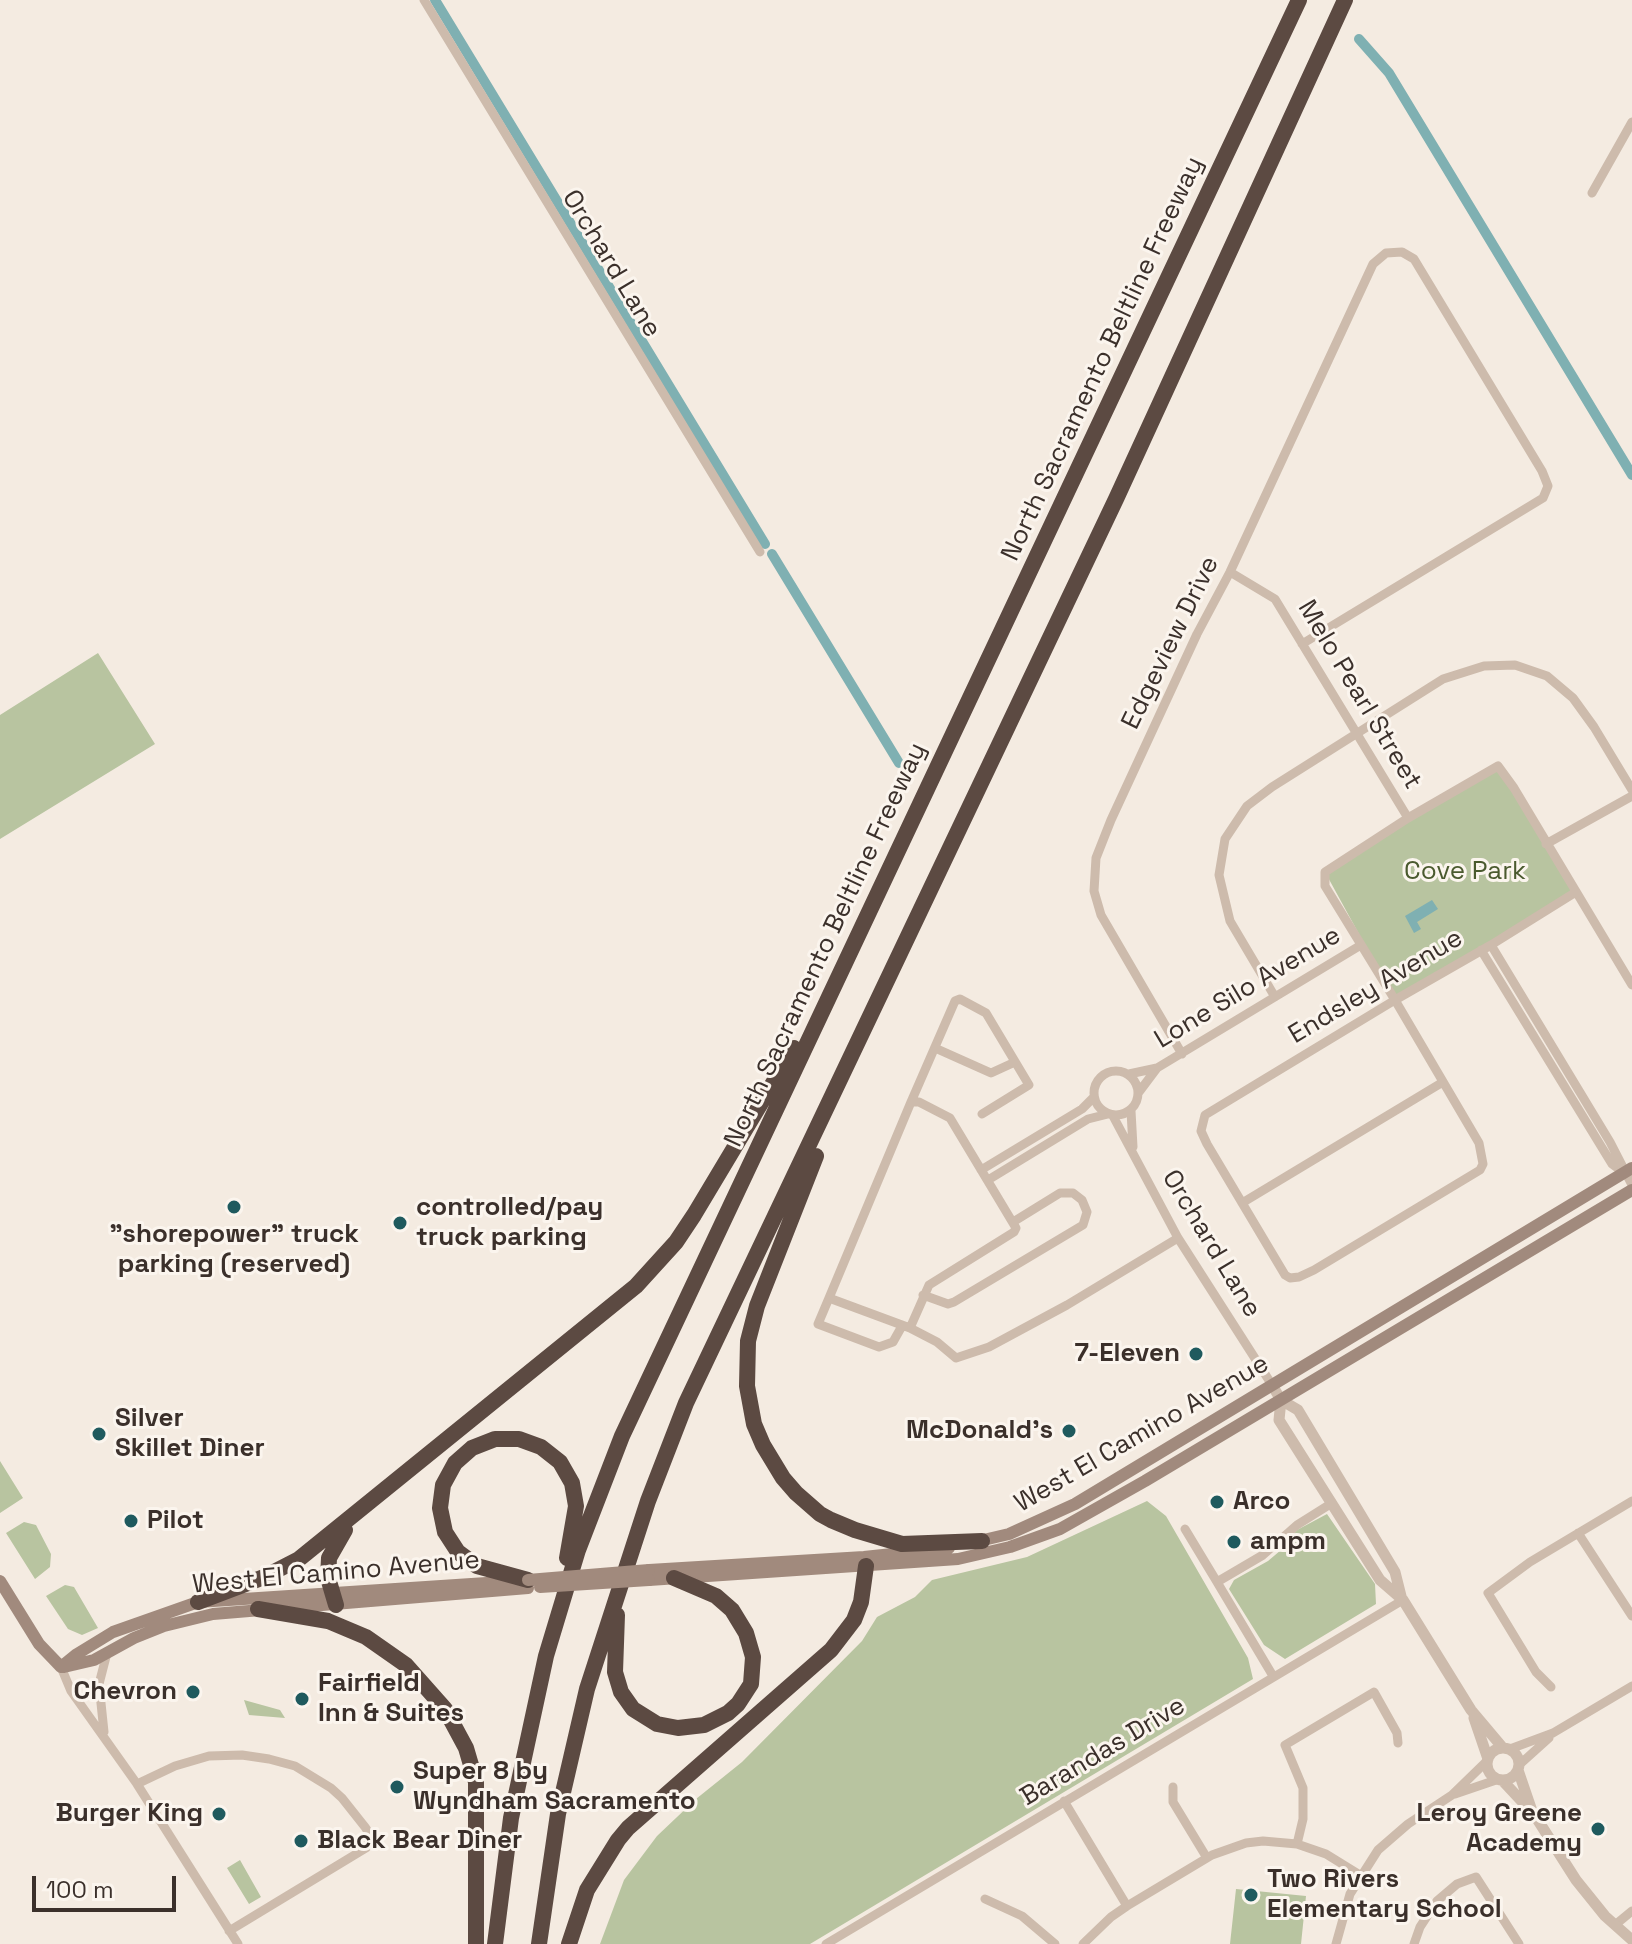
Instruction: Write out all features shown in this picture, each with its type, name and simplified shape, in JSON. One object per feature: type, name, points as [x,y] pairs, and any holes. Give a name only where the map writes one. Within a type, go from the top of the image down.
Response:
[{"type":"highway","name":"North Sacramento Beltline Freeway","points":[[495,1944],[518,1775],[557,1615],[599,1492],[627,1424],[1299,0]]},
{"type":"highway","points":[[539,1944],[550,1859],[570,1755],[587,1689],[652,1489],[686,1403],[1116,499],[1344,1]]},
{"type":"highway","points":[[198,1602],[264,1577],[299,1559],[620,1300],[656,1266],[694,1215],[844,964]]},
{"type":"highway","points":[[870,1019],[752,1320],[746,1363],[749,1401],[754,1424],[769,1458],[796,1493],[820,1514],[855,1530],[902,1544],[982,1541]]},
{"type":"highway","points":[[528,1584],[477,1566],[458,1552],[445,1532],[440,1508],[443,1485],[455,1463],[472,1448],[495,1439],[519,1439],[541,1447],[560,1462],[572,1483],[576,1506],[557,1615]]},
{"type":"highway","points":[[334,1598],[328,1578],[329,1558],[338,1539],[393,1485]]},
{"type":"highway","points":[[569,1944],[587,1890],[628,1828],[831,1650],[854,1620],[861,1602],[865,1562]]},
{"type":"highway","points":[[618,1592],[615,1672],[625,1700],[642,1717],[657,1724],[678,1728],[704,1725],[728,1713],[745,1696],[753,1671],[751,1646],[739,1619],[727,1605],[706,1591],[674,1578]]},
{"type":"highway","points":[[258,1609],[328,1621],[366,1637],[406,1665],[445,1709],[466,1748],[476,1782],[476,1944]]},
{"type":"main road","name":"West El Camino Avenue","points":[[649,1575],[674,1578],[865,1562],[982,1541],[1020,1530],[1075,1504],[1628,1171]]},
{"type":"main road","name":"West El Camino Avenue","points":[[61,1667],[113,1632],[198,1602],[334,1598],[649,1575],[958,1559],[1010,1547],[1060,1529],[1092,1512],[1632,1188]]},
{"type":"main road","points":[[0,1581],[39,1644],[61,1667]]},
{"type":"main road","name":"West El Camino Avenue","points":[[61,1667],[94,1660],[164,1626],[213,1614],[334,1598]]},
{"type":"street","name":"Orchard Lane","points":[[424,0],[760,552]]},
{"type":"street","points":[[1592,193],[1632,122]]},
{"type":"street","name":"Edgeview Drive","points":[[1182,1054],[1101,915],[1094,891],[1096,858],[1197,634],[1230,572],[1373,264],[1386,253],[1402,252],[1414,259],[1542,471],[1548,486],[1543,498],[1302,644]]},
{"type":"street","name":"Melo Pearl Street","points":[[1230,572],[1275,599],[1408,818]]},
{"type":"street","points":[[1275,997],[1230,921],[1219,875],[1225,839],[1247,806],[1356,732],[1443,679],[1484,666],[1515,665],[1547,676],[1573,698],[1594,727],[1632,793],[1546,844]]},
{"type":"street","points":[[1443,1082],[1242,1203],[1285,1275],[1299,1277],[1480,1170],[1483,1164],[1479,1143],[1395,1000],[1325,886],[1325,872],[1408,818],[1498,766],[1628,970],[1632,985]]},
{"type":"street","name":"Endsley Avenue","points":[[1242,1203],[1201,1131],[1205,1115],[1576,892]]},
{"type":"street","name":"Lone Silo Avenue","points":[[1129,1074],[1157,1068],[1361,945]]},
{"type":"street","points":[[1491,945],[1628,1171],[1632,1188]]},
{"type":"street","points":[[1481,950],[1612,1164],[1628,1171]]},
{"type":"street","points":[[911,1102],[919,1102],[950,1118],[1013,1222],[1014,1232],[929,1285],[906,1327],[893,1342],[879,1347],[818,1324],[911,1102],[955,1001],[960,999],[986,1013],[1029,1085],[982,1114]]},
{"type":"street","points":[[935,1048],[991,1073],[1015,1062]]},
{"type":"street","name":"Lone Silo Avenue","points":[[1139,1092],[1157,1068]]},
{"type":"street","points":[[988,1180],[1088,1119],[1110,1115],[1131,1111],[1139,1092],[1134,1079],[1122,1071],[1107,1072],[1096,1082],[1094,1097],[1101,1110],[1110,1115]]},
{"type":"street","points":[[981,1170],[1082,1109],[1094,1097]]},
{"type":"street","name":"Orchard Lane","points":[[1131,1111],[1133,1151]]},
{"type":"street","name":"Orchard Lane","points":[[1110,1115],[1133,1151],[1178,1238],[1281,1400],[1298,1410],[1395,1572],[1403,1600],[1471,1710],[1506,1748]]},
{"type":"street","points":[[923,1295],[948,1304],[954,1302],[1083,1225],[1087,1212],[1082,1200],[1073,1193],[1060,1193],[1013,1222]]},
{"type":"street","points":[[829,1298],[906,1327],[937,1342],[956,1358],[978,1351],[1067,1305],[1178,1238]]},
{"type":"street","name":"Orchard Lane","points":[[1281,1400],[1279,1420],[1380,1580],[1403,1600]]},
{"type":"street","points":[[1551,1687],[1536,1672],[1488,1593],[1530,1562],[1632,1501]]},
{"type":"street","points":[[1217,1582],[1263,1555],[1297,1525],[1332,1503]]},
{"type":"street","points":[[1185,1529],[1273,1676]]},
{"type":"street","points":[[1578,1533],[1632,1616]]},
{"type":"street","name":"Barandas Drive","points":[[826,1944],[1403,1600]]},
{"type":"street","points":[[104,1736],[99,1684],[107,1653]]},
{"type":"street","points":[[61,1667],[71,1691],[137,1784],[238,1944]]},
{"type":"street","points":[[1336,1944],[1343,1912],[1360,1875],[1391,1837],[1452,1795],[1494,1751],[1553,1733],[1632,1686]]},
{"type":"street","points":[[1297,1844],[1303,1819],[1303,1788],[1285,1745],[1374,1692],[1397,1733],[1398,1743]]},
{"type":"street","name":"Orchard Lane","points":[[1471,1710],[1488,1760]]},
{"type":"street","points":[[1452,1795],[1512,1777],[1553,1733]]},
{"type":"street","points":[[1506,1748],[1517,1756],[1532,1811]]},
{"type":"street","points":[[137,1784],[196,1759],[226,1755],[256,1756],[295,1766],[315,1778],[342,1798],[371,1836],[366,1848],[229,1931]]},
{"type":"street","points":[[1488,1760],[1488,1770],[1532,1811],[1576,1880],[1632,1940]]},
{"type":"street","points":[[1173,1787],[1173,1802],[1207,1858]]},
{"type":"street","points":[[1064,1801],[1127,1906]]},
{"type":"street","points":[[1083,1944],[1127,1906],[1207,1858],[1246,1843],[1297,1844],[1326,1854],[1360,1875]]},
{"type":"street","points":[[1414,1944],[1420,1927],[1437,1901],[1457,1884],[1476,1877],[1519,1944]]},
{"type":"street","points":[[985,1899],[1022,1916],[1055,1944]]},
{"type":"street","points":[[1615,1925],[1632,1911]]},
{"type":"green space","points":[[98,653],[155,744],[0,839],[0,715]]},
{"type":"green space","name":"Cove Park","points":[[1498,766],[1576,892],[1395,1000],[1325,872]]},
{"type":"green space","points":[[0,1461],[23,1498],[0,1513]]},
{"type":"green space","points":[[1147,1501],[1166,1516],[1248,1658],[1253,1679],[810,1944],[600,1944],[624,1880],[657,1836],[742,1762],[862,1641],[877,1617],[915,1597],[932,1580],[1027,1557]]},
{"type":"green space","points":[[1327,1514],[1375,1584],[1376,1604],[1285,1659],[1264,1645],[1229,1589],[1234,1580],[1281,1550],[1297,1530]]},
{"type":"green space","points":[[24,1522],[36,1525],[51,1554],[50,1567],[35,1579],[6,1533]]},
{"type":"green space","points":[[65,1585],[74,1587],[98,1628],[82,1635],[68,1629],[46,1596]]},
{"type":"green space","points":[[244,1700],[280,1710],[285,1718],[249,1715]]},
{"type":"green space","points":[[240,1860],[261,1897],[249,1904],[227,1868]]},
{"type":"green space","points":[[1236,1889],[1306,1896],[1301,1944],[1230,1944]]},
{"type":"water","points":[[1432,900],[1438,909],[1417,922],[1421,929],[1414,933],[1405,916]]},
{"type":"waterway","points":[[435,0],[765,544]]},
{"type":"waterway","points":[[1359,39],[1389,73],[1632,475]]},
{"type":"waterway","points":[[772,554],[899,763]]},
{"type":"place","name":"\"shorepower\" truck parking (reserved)","points":[[234,1207]]},
{"type":"place","name":"controlled/pay truck parking","points":[[400,1223]]},
{"type":"place","name":"7-Eleven","points":[[1196,1354]]},
{"type":"place","name":"McDonald's","points":[[1069,1431]]},
{"type":"place","name":"Silver Skillet Diner","points":[[99,1434]]},
{"type":"place","name":"Arco","points":[[1217,1502]]},
{"type":"place","name":"Pilot","points":[[131,1521]]},
{"type":"place","name":"ampm","points":[[1234,1542]]},
{"type":"place","name":"Chevron","points":[[193,1692]]},
{"type":"place","name":"Fairfield Inn & Suites","points":[[302,1699]]},
{"type":"place","name":"Super 8 by Wyndham Sacramento","points":[[397,1787]]},
{"type":"place","name":"Burger King","points":[[219,1814]]},
{"type":"place","name":"Leroy Greene Academy","points":[[1598,1829]]},
{"type":"place","name":"Black Bear Diner","points":[[301,1841]]},
{"type":"place","name":"Two Rivers Elementary School","points":[[1251,1895]]}]
